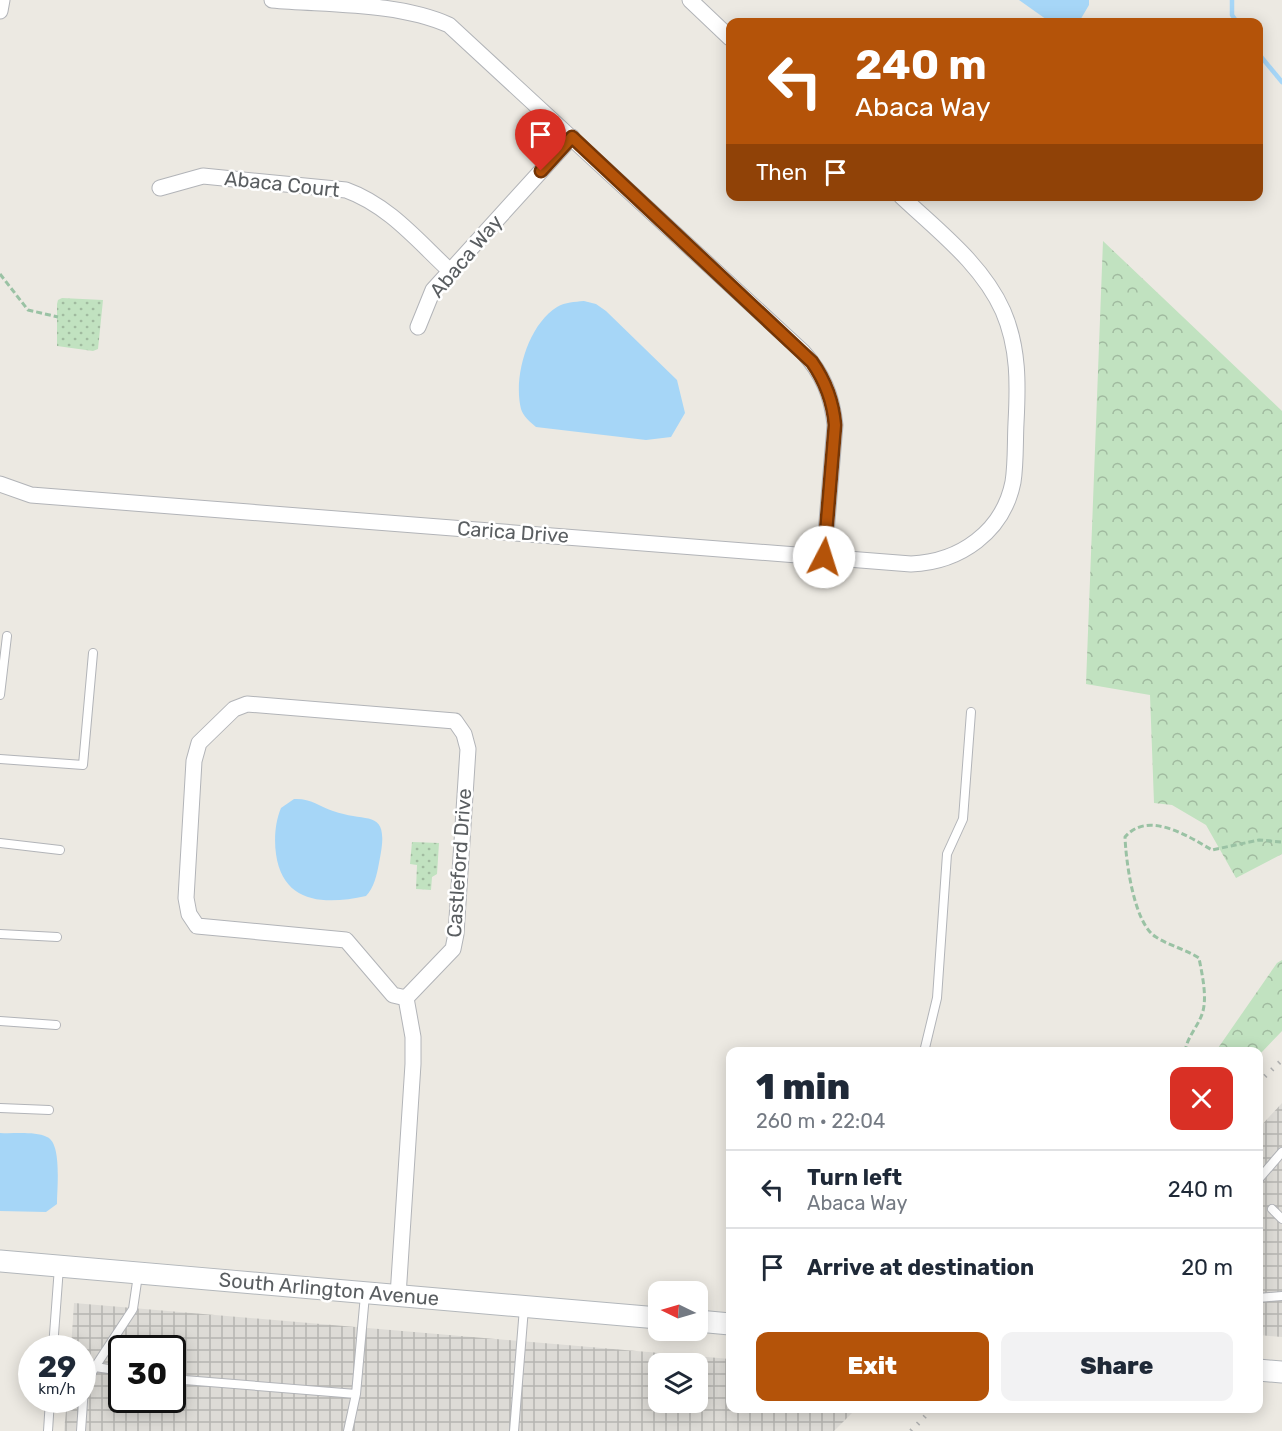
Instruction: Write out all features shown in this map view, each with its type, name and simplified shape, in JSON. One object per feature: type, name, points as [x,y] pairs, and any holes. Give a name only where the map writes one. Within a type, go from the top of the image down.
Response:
[{"type":"main road","name":"South Arlington Avenue","points":[[0,1261],[648,1317]]},
{"type":"main road","points":[[708,1322],[726,1324]]},
{"type":"main road","points":[[1263,1370],[1282,1372]]},
{"type":"street","points":[[0,11],[2,0]]},
{"type":"street","points":[[272,0],[406,12],[430,17],[449,25],[803,352],[822,377],[833,404],[835,425],[824,557]]},
{"type":"street","points":[[690,0],[726,34]]},
{"type":"street","name":"Abaca Way","points":[[418,327],[433,290],[449,270],[572,137]]},
{"type":"street","name":"Abaca Court","points":[[160,188],[203,176],[346,190],[365,197],[384,210],[449,270]]},
{"type":"street","name":"Carica Drive","points":[[0,484],[15,491],[43,496],[911,564],[941,560],[979,540],[997,520],[1005,506],[1013,479],[1018,387],[1010,331],[1002,310],[980,272],[906,201]]},
{"type":"street","name":"Castleford Drive","points":[[247,704],[455,721],[464,734],[468,748],[456,934],[453,950],[406,998],[393,995],[346,940],[197,926],[189,915],[186,898],[194,761],[199,743],[234,709],[247,704]]},
{"type":"street","points":[[398,1296],[413,1064],[413,1037],[406,998]]},
{"type":"lane","points":[[0,695],[7,636]]},
{"type":"lane","points":[[0,759],[83,765],[93,653]]},
{"type":"lane","points":[[925,1047],[937,998],[946,854],[963,819],[971,712]]},
{"type":"lane","points":[[0,843],[60,850]]},
{"type":"lane","points":[[0,934],[57,937]]},
{"type":"lane","points":[[0,1021],[56,1025]]},
{"type":"lane","points":[[0,1108],[50,1110]]},
{"type":"lane","points":[[1263,1174],[1282,1152]]},
{"type":"lane","points":[[1272,1209],[1282,1219]]},
{"type":"lane","points":[[54,1335],[59,1266]]},
{"type":"lane","points":[[96,1365],[133,1309],[138,1272]]},
{"type":"lane","points":[[348,1431],[356,1394],[365,1293]]},
{"type":"lane","points":[[1263,1298],[1282,1296]]},
{"type":"lane","points":[[514,1431],[525,1307]]},
{"type":"lane","points":[[186,1380],[356,1394]]},
{"type":"lane","points":[[48,1431],[49,1413]]},
{"type":"lane","points":[[81,1431],[82,1413]]},
{"type":"path","points":[[0,274],[28,310],[58,317]]},
{"type":"path","points":[[1186,1047],[1203,1012],[1203,979],[1198,958],[1185,948],[1156,937],[1143,925],[1132,885],[1125,837],[1132,828],[1151,825],[1180,831],[1212,850],[1259,840],[1282,842]]},
{"type":"shaded area","points":[[1282,1103],[1282,1337],[1263,1335],[1263,1124]]},
{"type":"shaded area","points":[[74,1303],[660,1353],[648,1353],[648,1413],[708,1413],[708,1357],[726,1359],[726,1413],[852,1413],[834,1431],[64,1431],[66,1413],[96,1413],[96,1335],[72,1335]]},
{"type":"green space","points":[[1103,241],[1282,411],[1282,854],[1236,878],[1206,825],[1172,805],[1154,803],[1150,695],[1086,684]]},
{"type":"green space","points":[[62,298],[103,300],[98,349],[93,351],[57,346],[57,304]]},
{"type":"green space","points":[[412,842],[439,843],[437,874],[432,877],[431,890],[416,889],[417,865],[410,864]]},
{"type":"green space","points":[[1282,960],[1282,1031],[1263,1051],[1263,1047],[1219,1047],[1277,963]]},
{"type":"water","points":[[1019,0],[1089,0],[1089,5],[1081,18],[1044,18]]},
{"type":"water","points":[[584,301],[596,304],[606,311],[677,380],[685,413],[671,437],[646,440],[536,427],[523,414],[519,396],[521,367],[538,326],[557,307]]},
{"type":"water","points":[[294,799],[305,800],[346,815],[374,820],[379,825],[382,845],[379,863],[373,885],[366,896],[321,900],[297,892],[287,883],[280,871],[276,854],[277,819],[281,808]]},
{"type":"water","points":[[0,1133],[36,1134],[52,1141],[58,1167],[57,1204],[46,1212],[0,1211]]},
{"type":"waterway","points":[[1232,0],[1234,18]]},
{"type":"waterway","points":[[1263,59],[1282,82]]},
{"type":"railway","points":[[1263,1078],[1282,1060]]},
{"type":"railway","points":[[911,1431],[928,1413]]},
{"type":"route","points":[[541,171],[572,137],[812,362],[822,377],[833,404],[835,425],[824,557]]}]
